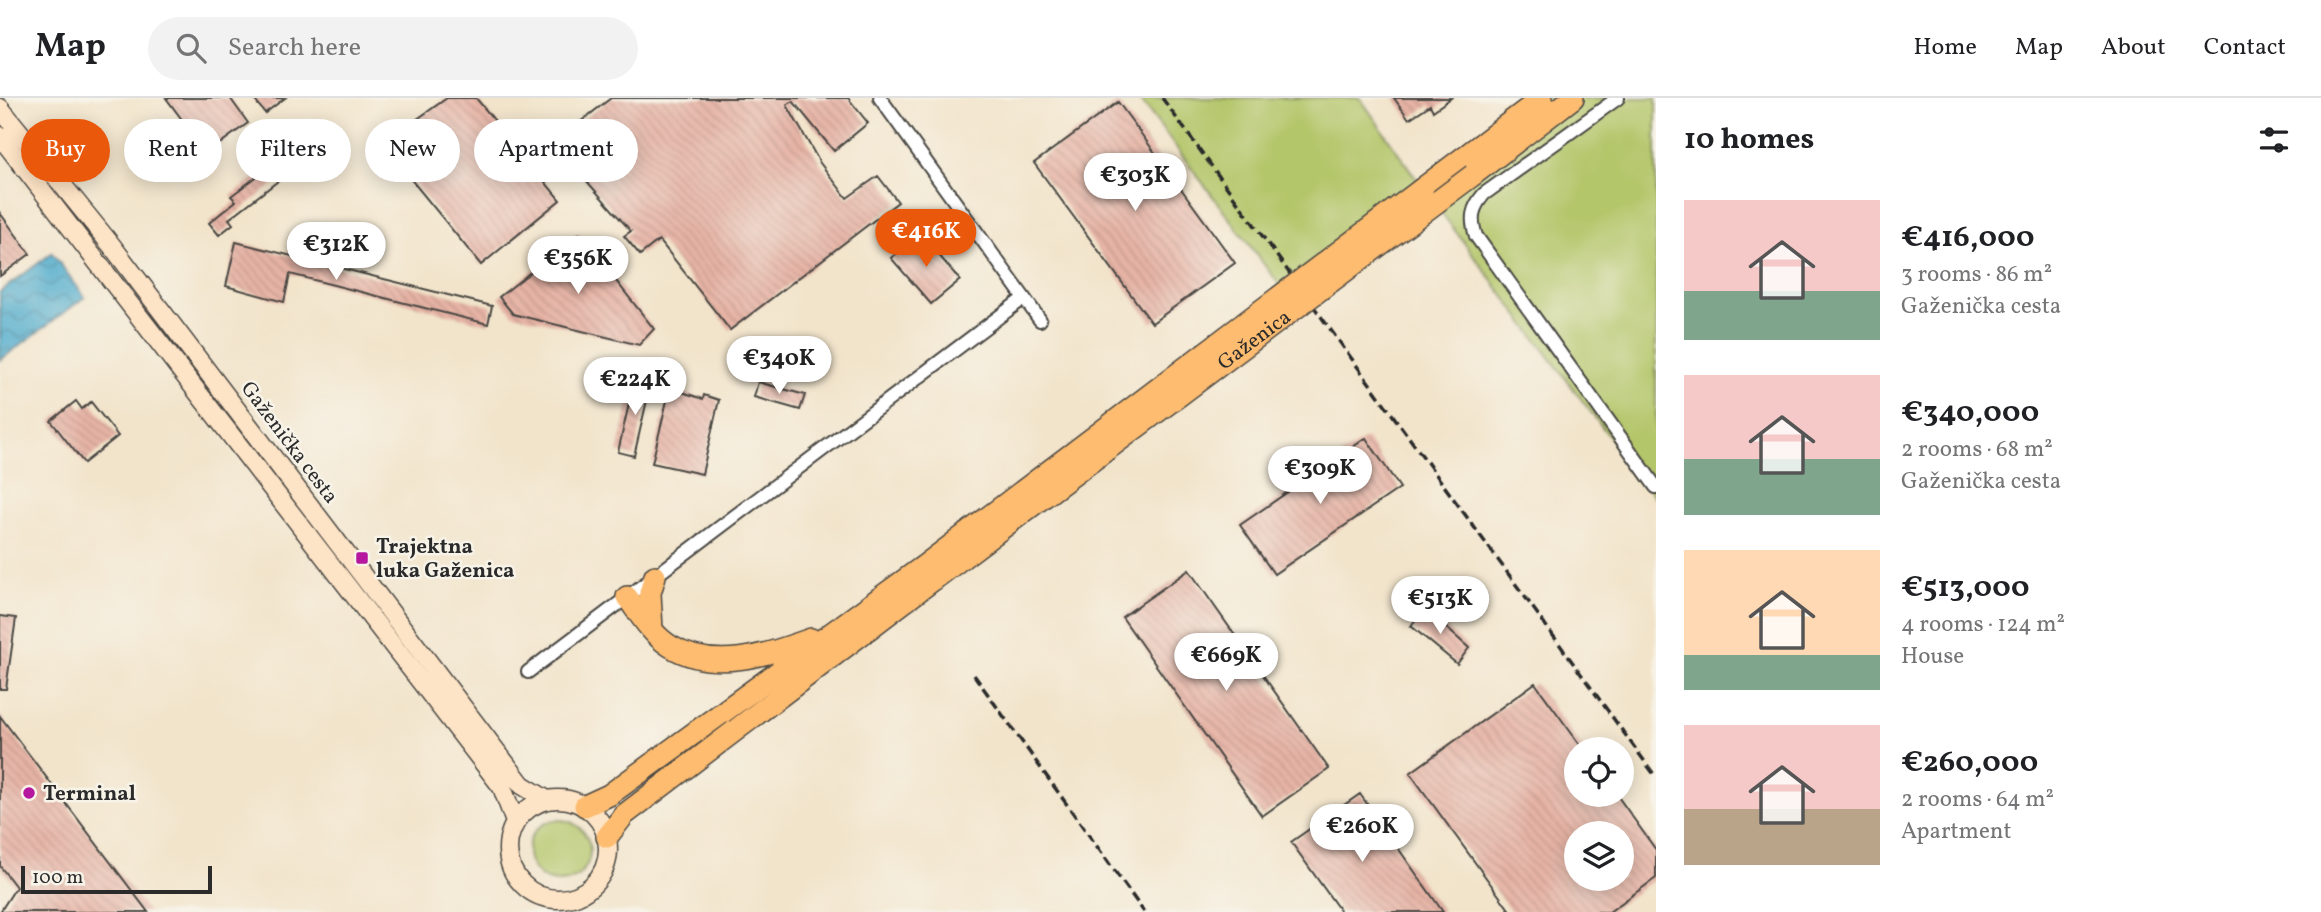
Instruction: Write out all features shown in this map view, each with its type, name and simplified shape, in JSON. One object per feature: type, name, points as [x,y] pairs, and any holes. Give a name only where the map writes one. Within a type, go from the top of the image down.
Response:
[{"type":"highway","name":"Gaženica","points":[[927,574],[1542,98]]},
{"type":"highway","name":"Gaženica","points":[[927,574],[1573,98]]},
{"type":"highway","points":[[585,806],[609,795],[835,631],[927,574]]},
{"type":"highway","points":[[607,837],[624,815],[927,574]]},
{"type":"highway","points":[[652,630],[650,593],[655,576]]},
{"type":"highway","points":[[627,597],[652,630],[669,646],[709,659],[764,656],[835,631]]},
{"type":"main road","name":"Gaženička cesta","points":[[0,108],[112,246],[522,785],[547,800]]},
{"type":"main road","name":"Gaženička cesta","points":[[0,136],[502,787],[515,822]]},
{"type":"main road","points":[[560,798],[585,806],[603,825],[607,837],[608,857],[595,883],[570,898],[550,899],[531,892],[512,870],[508,841],[515,822],[523,812],[547,800],[560,798]]},
{"type":"street","points":[[880,98],[1040,320]]},
{"type":"street","points":[[1618,98],[1484,194],[1474,206],[1471,222],[1476,236],[1656,487]]},
{"type":"street","points":[[528,672],[1024,298]]},
{"type":"green space","points":[[1139,98],[1360,98],[1423,188],[1281,287]]},
{"type":"green space","points":[[1542,98],[1656,98],[1656,499],[1423,188]]},
{"type":"green space","points":[[172,337],[412,655],[408,658],[166,342]]},
{"type":"green space","points":[[553,820],[565,820],[581,829],[588,839],[588,863],[581,873],[565,882],[553,882],[542,877],[533,868],[528,857],[528,845],[533,834],[542,825]]},
{"type":"water","points":[[52,253],[85,297],[0,360],[0,292]]},
{"type":"building","points":[[166,98],[230,98],[245,119],[236,119],[236,132],[222,142],[222,119],[182,119]]},
{"type":"building","points":[[253,98],[285,98],[265,113]]},
{"type":"building","points":[[447,98],[476,98],[493,119],[474,119],[474,182],[545,182],[560,200],[481,265],[413,182],[460,182],[460,119],[417,119]]},
{"type":"building","points":[[611,98],[848,98],[868,123],[834,151],[793,101],[787,105],[820,163],[847,198],[878,176],[898,202],[730,330],[659,240],[640,255],[624,236],[631,231],[588,182],[638,182],[638,119],[584,119]]},
{"type":"building","points":[[1394,98],[1451,98],[1433,111],[1430,105],[1409,119]]},
{"type":"building","points":[[1118,102],[1235,263],[1152,323],[1034,163]]},
{"type":"building","points":[[249,182],[277,182],[229,219],[233,224],[219,235],[209,223],[236,201],[231,196]]},
{"type":"building","points":[[0,213],[30,254],[0,276]]},
{"type":"building","points":[[579,234],[654,329],[639,345],[513,314],[499,297]]},
{"type":"building","points":[[921,234],[960,280],[931,304],[891,258]]},
{"type":"building","points":[[236,242],[492,306],[488,324],[290,274],[284,302],[226,286]]},
{"type":"building","points":[[635,377],[651,383],[634,456],[618,452]]},
{"type":"building","points":[[758,382],[805,395],[800,410],[754,397]]},
{"type":"building","points":[[670,388],[703,399],[704,395],[719,400],[702,474],[652,463]]},
{"type":"building","points":[[76,401],[82,409],[91,402],[118,436],[84,463],[51,421]]},
{"type":"building","points":[[1366,438],[1400,488],[1274,574],[1240,525]]},
{"type":"building","points":[[1189,570],[1329,769],[1262,816],[1122,617]]},
{"type":"building","points":[[1424,608],[1469,648],[1457,664],[1411,626]]},
{"type":"building","points":[[0,616],[16,618],[6,689],[0,689]]},
{"type":"building","points":[[1535,683],[1574,737],[1564,737],[1564,807],[1625,807],[1656,850],[1656,878],[1609,912],[1511,912],[1410,773]]},
{"type":"building","name":"Terminal","points":[[0,716],[148,912],[0,912],[16,887],[0,866]]},
{"type":"building","points":[[1360,794],[1443,912],[1341,912],[1291,842]]},
{"type":"railway","points":[[1162,98],[1656,777]]},
{"type":"railway","points":[[974,675],[1144,912]]},
{"type":"place","name":"Trajektna luka Gaženica","points":[[362,558]]},
{"type":"place","name":"Terminal","points":[[29,793]]}]
